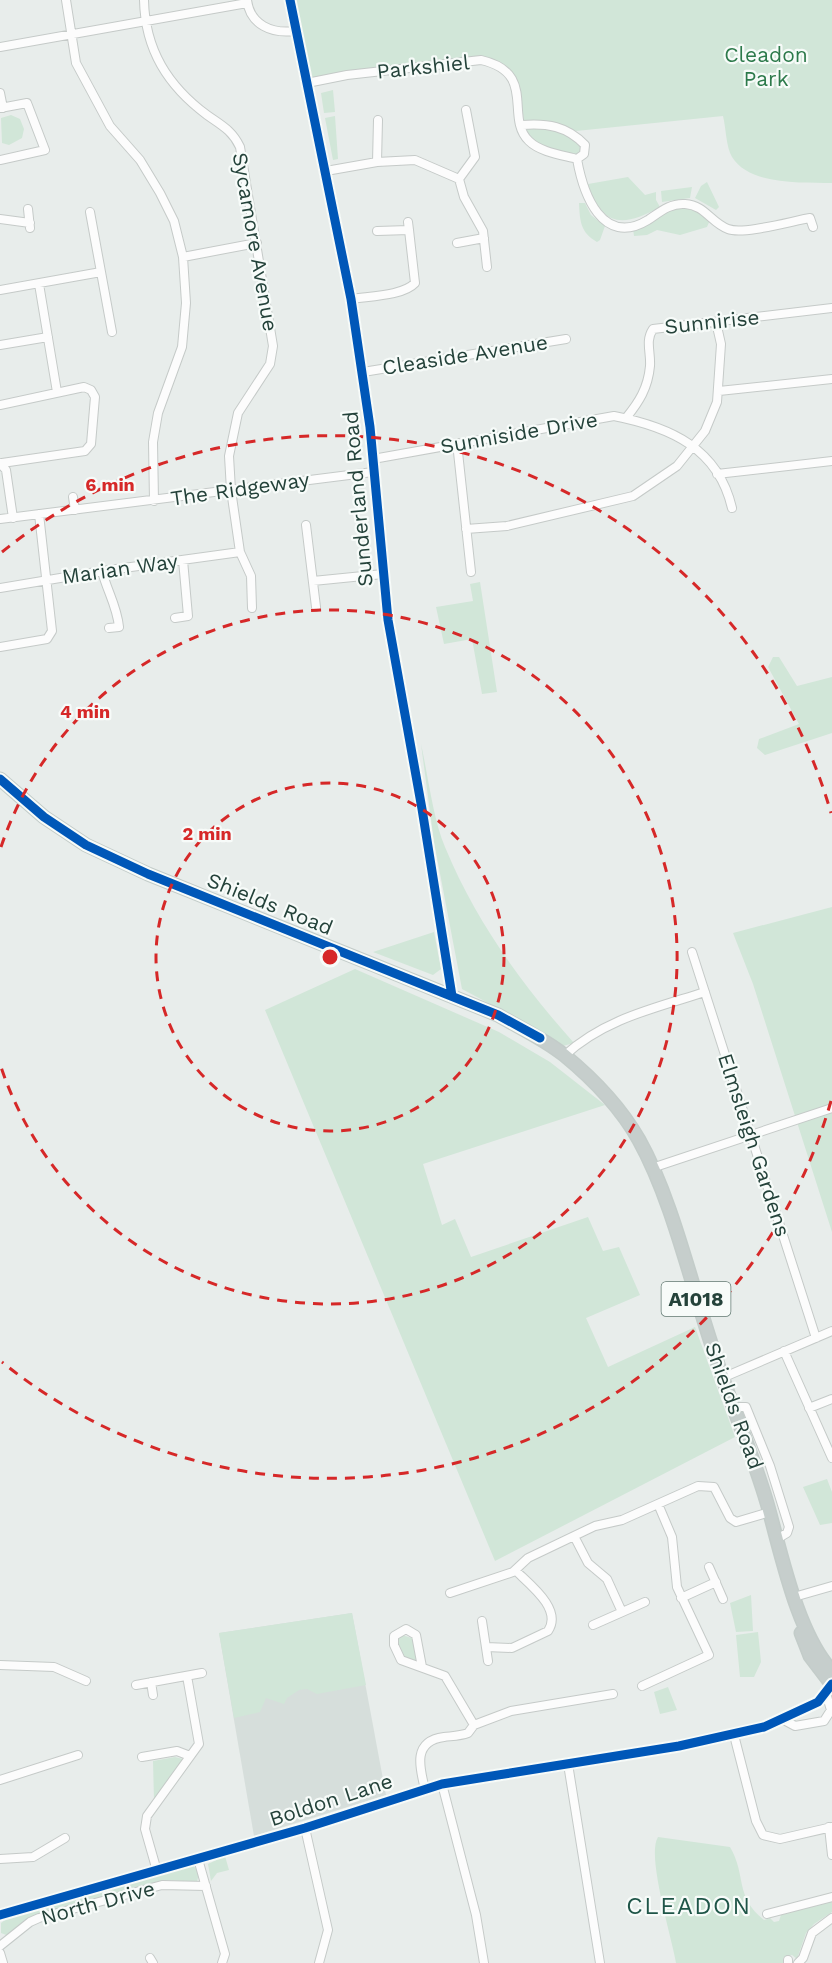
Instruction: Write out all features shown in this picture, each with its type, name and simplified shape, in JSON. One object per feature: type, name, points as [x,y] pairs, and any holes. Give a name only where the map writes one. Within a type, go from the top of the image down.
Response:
[{"type":"highway","name":"Shields Road","points":[[0,779],[44,818],[86,845],[148,874],[452,996],[540,1038],[564,1056],[617,1108],[638,1138],[652,1168],[722,1378],[770,1512],[794,1597],[820,1656],[832,1671]]},
{"type":"highway","name":"Shields Road","points":[[794,1597],[798,1625],[810,1656],[830,1687]]},
{"type":"street","points":[[66,0],[76,63],[110,126],[140,160],[160,193],[174,220],[183,257],[186,303],[182,347],[158,413],[153,442],[154,501]]},
{"type":"street","name":"Sycamore Avenue","points":[[144,0],[146,21],[154,53],[174,86],[235,135],[240,147],[273,346],[270,364],[238,414],[232,435],[231,489],[240,552],[251,576],[252,608]]},
{"type":"street","name":"Sunderland Road","points":[[290,0],[326,171],[363,372],[393,653],[422,809],[452,996]]},
{"type":"street","points":[[0,47],[247,2],[250,13],[261,24],[274,30],[295,31]]},
{"type":"street","name":"Parkshiel","points":[[307,83],[347,75],[481,60],[494,63],[507,71],[514,84],[522,125],[528,141],[577,159]]},
{"type":"street","points":[[0,93],[1,108],[27,103],[45,150],[0,160]]},
{"type":"street","points":[[459,179],[475,157],[466,110]]},
{"type":"street","points":[[377,162],[378,120]]},
{"type":"street","points":[[522,125],[540,123],[574,133],[585,145],[584,154],[577,159],[589,201],[597,215],[609,224],[629,227],[647,220],[670,206],[684,204],[704,210],[729,230],[743,230],[810,219],[813,227]]},
{"type":"street","points":[[326,171],[377,162],[415,160],[459,179]]},
{"type":"street","points":[[459,179],[464,197],[483,231],[487,267]]},
{"type":"street","points":[[0,219],[30,226],[28,209]]},
{"type":"street","points":[[90,212],[112,332]]},
{"type":"street","points":[[351,299],[409,290],[415,283],[409,226],[377,231]]},
{"type":"street","points":[[457,243],[484,238]]},
{"type":"street","points":[[183,257],[257,243]]},
{"type":"street","points":[[0,290],[101,272]]},
{"type":"street","points":[[39,284],[57,392]]},
{"type":"street","name":"Sunnirise","points":[[626,418],[640,400],[647,385],[650,365],[648,338],[653,329],[832,308]]},
{"type":"street","points":[[466,529],[507,526],[633,496],[677,466],[705,431],[719,392],[721,344],[716,322]]},
{"type":"street","points":[[0,345],[48,337]]},
{"type":"street","name":"Cleaside Avenue","points":[[363,372],[566,339]]},
{"type":"street","points":[[719,392],[832,379]]},
{"type":"street","points":[[0,405],[84,387],[91,390],[95,397],[91,444],[85,451],[1,463],[6,470],[13,518]]},
{"type":"street","name":"Sunniside Drive","points":[[373,459],[614,416],[650,423],[685,439],[717,474],[728,490],[732,508]]},
{"type":"street","points":[[457,443],[471,572]]},
{"type":"street","points":[[717,474],[832,461]]},
{"type":"street","name":"The Ridgeway","points":[[0,519],[373,472]]},
{"type":"street","points":[[73,497],[75,510]]},
{"type":"street","points":[[0,647],[46,639],[52,631],[39,514]]},
{"type":"street","points":[[306,525],[316,607]]},
{"type":"street","name":"Marian Way","points":[[0,588],[46,579],[240,552]]},
{"type":"street","points":[[175,618],[188,616],[183,560]]},
{"type":"street","points":[[102,571],[108,594],[115,603],[119,627],[109,628]]},
{"type":"street","points":[[313,581],[383,574]]},
{"type":"street","name":"Elmsleigh Gardens","points":[[692,952],[816,1338]]},
{"type":"street","points":[[564,1056],[593,1033],[613,1022],[705,992]]},
{"type":"street","points":[[652,1168],[832,1108]]},
{"type":"street","points":[[722,1378],[832,1331]]},
{"type":"street","points":[[784,1351],[832,1458]]},
{"type":"street","points":[[809,1408],[832,1399]]},
{"type":"street","points":[[734,1407],[746,1407],[770,1466],[789,1527],[787,1533],[777,1539]]},
{"type":"street","points":[[450,1593],[515,1570],[528,1558],[595,1526],[622,1520],[706,1485],[714,1487],[730,1518],[736,1522],[770,1512]]},
{"type":"street","points":[[642,1686],[709,1655],[681,1598],[672,1537],[657,1504]]},
{"type":"street","points":[[574,1536],[588,1563],[607,1579],[622,1612]]},
{"type":"street","points":[[709,1567],[723,1599]]},
{"type":"street","points":[[486,1647],[512,1648],[548,1631],[551,1626],[551,1614],[544,1601],[515,1570]]},
{"type":"street","points":[[681,1598],[716,1582]]},
{"type":"street","points":[[794,1597],[832,1586]]},
{"type":"street","points":[[593,1625],[645,1602]]},
{"type":"street","points":[[482,1621],[488,1661]]},
{"type":"street","points":[[422,1667],[416,1635],[406,1629],[399,1631],[394,1636],[396,1653],[401,1660],[445,1676],[474,1725]]},
{"type":"street","points":[[0,1665],[54,1667],[86,1681]]},
{"type":"street","points":[[136,1685],[202,1673]]},
{"type":"street","points":[[157,1871],[145,1829],[147,1816],[190,1756],[199,1739],[187,1676]]},
{"type":"street","points":[[151,1682],[153,1695]]},
{"type":"street","points":[[782,1719],[795,1726],[824,1721],[831,1710],[830,1687]]},
{"type":"street","name":"Boldon Lane","points":[[0,1915],[305,1828],[442,1784],[734,1735],[782,1719],[818,1702],[830,1687]]},
{"type":"street","points":[[425,1789],[419,1764],[420,1752],[425,1744],[433,1739],[468,1733],[474,1725],[530,1706],[613,1694]]},
{"type":"street","points":[[734,1735],[756,1821],[763,1835],[780,1839],[831,1827],[832,1855]]},
{"type":"street","points":[[142,1758],[177,1751],[190,1756]]},
{"type":"street","points":[[0,1780],[78,1755]]},
{"type":"street","points":[[567,1764],[600,1963]]},
{"type":"street","points":[[442,1784],[480,1932],[484,1963]]},
{"type":"street","points":[[305,1828],[328,1930],[319,1963]]},
{"type":"street","points":[[0,1859],[33,1857],[65,1838]]},
{"type":"street","points":[[198,1859],[225,1954],[222,1963]]},
{"type":"street","name":"North Drive","points":[[0,1946],[30,1922],[39,1918],[162,1885],[206,1886]]},
{"type":"street","points":[[772,1915],[832,1897]]},
{"type":"street","points":[[798,1963],[803,1958],[812,1933],[832,1918]]},
{"type":"street","points":[[0,1953],[3,1963]]},
{"type":"shaded area","points":[[352,1613],[386,1795],[254,1836],[219,1633]]},
{"type":"green space","name":"Cleadon Park","points":[[296,0],[832,0],[832,183],[792,182],[764,178],[751,173],[740,166],[730,153],[723,116],[576,131],[560,124],[524,122],[521,99],[515,80],[502,66],[480,57],[312,79]]},
{"type":"green space","points":[[333,90],[335,112],[324,113],[321,93]]},
{"type":"green space","points":[[11,115],[20,119],[24,129],[22,138],[9,145],[2,143],[1,118]]},
{"type":"green space","points":[[335,116],[338,159],[333,160],[325,118]]},
{"type":"green space","points":[[527,127],[557,129],[582,145],[582,153],[577,156],[542,145],[530,136],[526,130]]},
{"type":"green space","points":[[628,177],[645,195],[656,192],[656,200],[660,207],[636,218],[616,220],[607,216],[600,209],[588,184]]},
{"type":"green space","points":[[707,182],[719,207],[716,210],[695,198],[701,186]]},
{"type":"green space","points":[[692,187],[690,198],[662,202],[661,191]]},
{"type":"green space","points":[[579,203],[585,203],[591,215],[605,226],[597,242],[587,234],[582,226]]},
{"type":"green space","points":[[676,207],[690,208],[702,214],[710,220],[707,227],[680,235],[657,230],[647,235],[634,236],[633,229]]},
{"type":"green space","points":[[480,582],[497,692],[482,694],[472,639],[444,644],[436,607],[473,601],[470,584]]},
{"type":"green space","points":[[773,657],[779,657],[797,686],[832,677],[832,733],[765,755],[757,748],[759,739],[799,724],[768,667]]},
{"type":"green space","points":[[421,744],[437,823],[445,847],[470,900],[518,975],[574,1043],[563,1046],[542,1032],[462,989],[434,842]]},
{"type":"green space","points":[[832,907],[832,1232],[753,984],[733,933]]},
{"type":"green space","points":[[434,932],[441,969],[433,975],[373,952]]},
{"type":"green space","points":[[355,969],[499,1032],[550,1062],[605,1105],[423,1164],[442,1225],[455,1219],[471,1257],[588,1217],[603,1251],[619,1247],[640,1295],[586,1318],[608,1367],[695,1327],[735,1437],[495,1561],[265,1010]]},
{"type":"green space","points":[[827,1479],[832,1492],[832,1523],[820,1525],[803,1487]]},
{"type":"green space","points":[[751,1595],[753,1631],[736,1632],[730,1603]]},
{"type":"green space","points":[[352,1613],[366,1685],[317,1694],[307,1689],[299,1690],[287,1698],[284,1704],[266,1698],[260,1712],[234,1718],[219,1633]]},
{"type":"green space","points":[[758,1632],[761,1662],[754,1677],[740,1677],[736,1635]]},
{"type":"green space","points":[[402,1635],[415,1639],[416,1662],[404,1659],[397,1648],[398,1637]]},
{"type":"green space","points":[[668,1687],[677,1710],[660,1714],[654,1692]]},
{"type":"green space","points":[[175,1757],[183,1759],[154,1801],[153,1761]]},
{"type":"green space","points":[[658,1837],[730,1847],[748,1903],[764,1920],[770,1918],[774,1922],[779,1921],[781,1915],[832,1901],[832,1912],[814,1924],[806,1933],[797,1959],[792,1955],[783,1958],[783,1963],[676,1963],[657,1878],[655,1847]]},
{"type":"green space","points":[[225,1856],[229,1870],[217,1873],[211,1881],[208,1864]]},
{"type":"green space","points":[[193,1865],[199,1873],[197,1882],[168,1880],[155,1882],[31,1917],[9,1936],[1,1933],[1,1923],[5,1920]]},
{"type":"cycle path","points":[[290,0],[351,299],[370,427],[388,620],[422,809],[452,996]]},
{"type":"cycle path","points":[[0,779],[44,817],[86,845],[148,874],[498,1015],[540,1038]]},
{"type":"cycle path","points":[[0,1915],[305,1828],[442,1784],[679,1746],[764,1727],[818,1702],[832,1684]]},
{"type":"district","name":"CLEADON","points":[[689,1906]]}]
